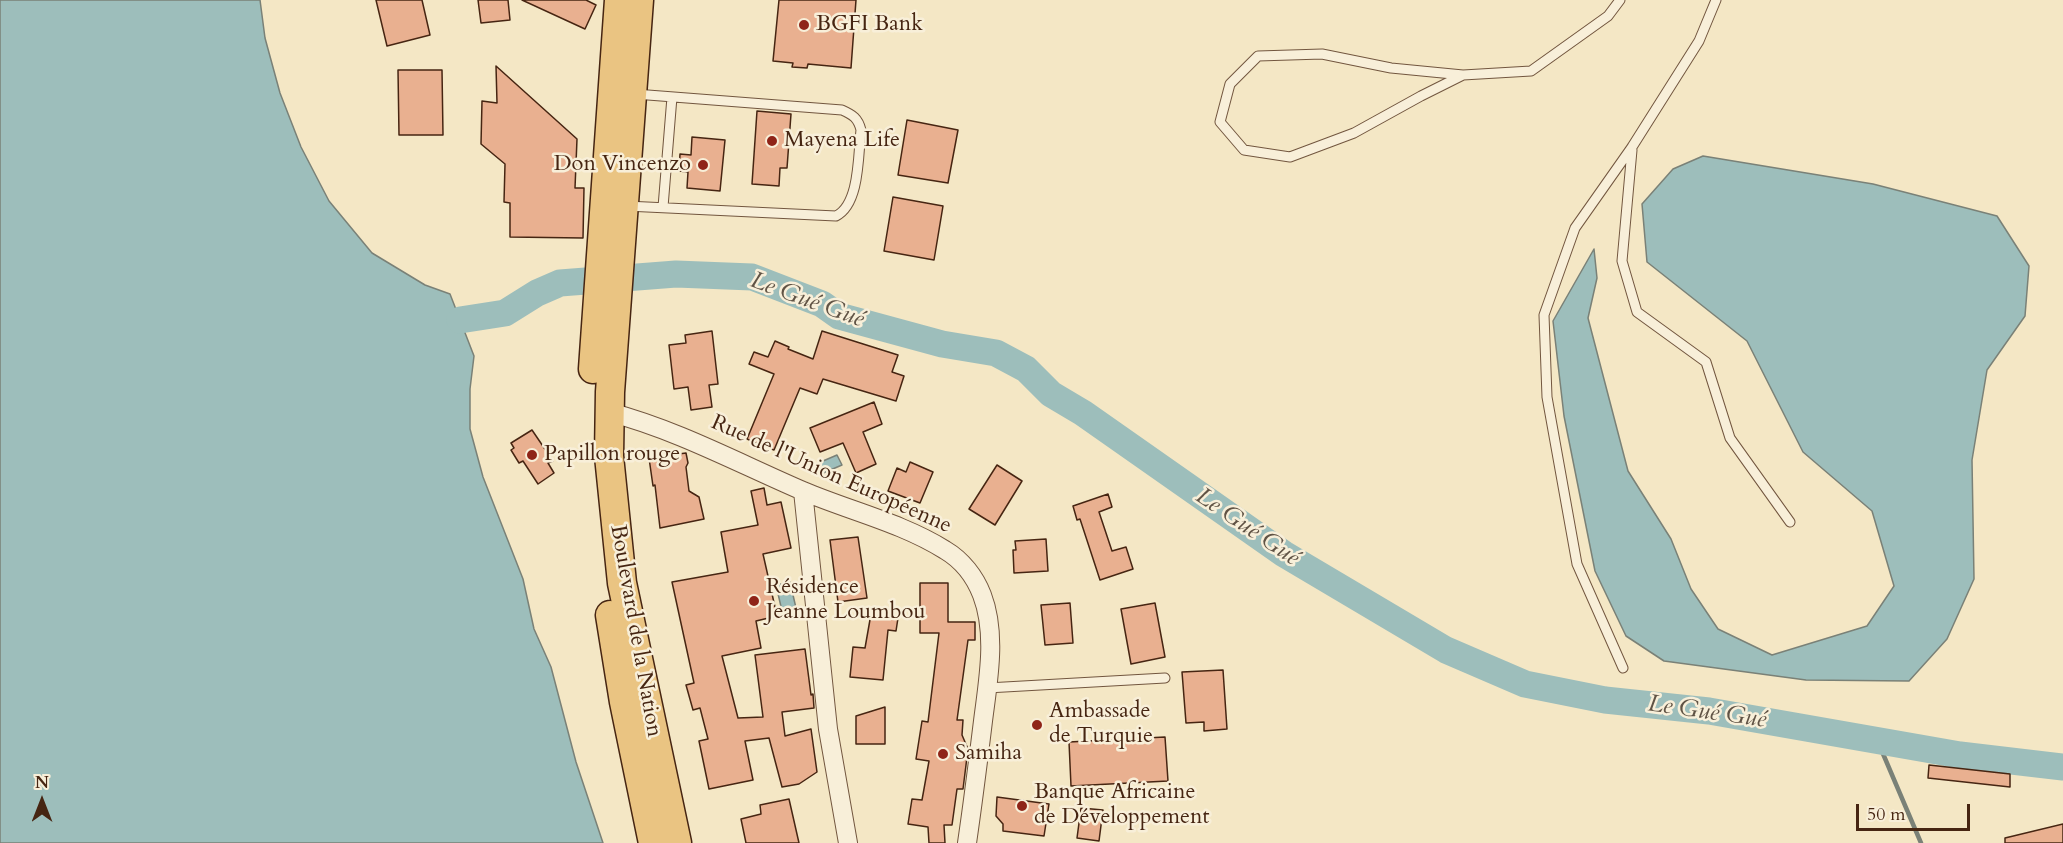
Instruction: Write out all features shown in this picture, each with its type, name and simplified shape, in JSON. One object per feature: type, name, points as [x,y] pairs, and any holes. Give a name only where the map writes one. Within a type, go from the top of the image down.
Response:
[{"type":"main road","points":[[606,315],[611,243],[618,0]]},
{"type":"main road","points":[[611,243],[624,206],[639,0]]},
{"type":"main road","name":"Boulevard de la Nation","points":[[606,315],[610,475],[622,583],[677,843]]},
{"type":"main road","name":"Boulevard de la Nation","points":[[606,315],[591,444],[596,510],[624,702],[653,843]]},
{"type":"street","name":"Rue de l'Union Européenne","points":[[609,412],[692,440],[803,491],[921,537],[962,562],[978,586],[987,613],[990,646],[987,688],[967,843]]},
{"type":"street","points":[[803,491],[828,729],[848,843]]},
{"type":"lane","points":[[1463,75],[1354,133],[1290,157],[1244,150],[1220,122],[1230,84],[1258,56],[1322,54],[1391,68],[1463,75],[1531,71],[1608,16],[1620,0]]},
{"type":"lane","points":[[1623,668],[1577,564],[1548,397],[1544,315],[1575,228],[1632,147],[1699,41],[1716,0]]},
{"type":"lane","points":[[624,206],[836,216],[843,212],[854,193],[861,130],[858,120],[852,114],[842,110],[632,94]]},
{"type":"lane","points":[[663,207],[672,97]]},
{"type":"lane","points":[[1632,147],[1622,261],[1637,312],[1706,362],[1730,438],[1790,522]]},
{"type":"lane","points":[[987,688],[1166,678]]},
{"type":"water","points":[[0,0],[260,0],[265,38],[280,93],[301,147],[329,201],[372,253],[425,285],[450,294],[474,356],[470,389],[470,429],[483,477],[523,579],[534,629],[551,667],[576,762],[603,843],[0,843]]},
{"type":"water","points":[[1703,156],[1873,184],[1997,216],[2029,266],[2025,316],[1987,370],[1972,460],[1974,579],[1947,639],[1909,681],[1806,680],[1664,661],[1626,636],[1595,571],[1564,416],[1553,321],[1594,249],[1597,278],[1588,318],[1628,471],[1671,539],[1691,589],[1718,629],[1772,655],[1867,626],[1894,586],[1872,511],[1803,452],[1747,341],[1647,262],[1642,204],[1673,169]]},
{"type":"water","points":[[837,455],[842,465],[821,474],[816,464]]},
{"type":"water","points":[[790,582],[796,608],[782,611],[776,585]]},
{"type":"building","points":[[376,0],[422,0],[430,35],[387,46]]},
{"type":"building","points":[[478,0],[508,0],[510,20],[481,23]]},
{"type":"building","points":[[522,0],[586,0],[596,5],[585,29]]},
{"type":"building","name":"BGFI Bank","points":[[779,0],[856,0],[851,68],[808,64],[807,68],[792,67],[793,63],[773,61]]},
{"type":"building","points":[[496,66],[577,139],[575,188],[584,188],[583,238],[510,237],[510,203],[504,202],[505,164],[481,144],[482,101],[497,103]]},
{"type":"building","points":[[398,70],[442,70],[443,135],[399,135]]},
{"type":"building","name":"Mayena Life","points":[[757,111],[791,114],[787,168],[780,168],[779,186],[752,184]]},
{"type":"building","points":[[907,120],[958,130],[948,183],[898,175]]},
{"type":"building","points":[[692,137],[725,140],[720,191],[687,188],[688,172],[679,171],[680,154],[691,155]]},
{"type":"building","points":[[893,197],[943,206],[934,260],[884,251]]},
{"type":"building","points":[[712,331],[718,384],[709,385],[712,407],[691,410],[688,387],[674,389],[669,345],[686,343],[685,335]]},
{"type":"building","points":[[822,331],[898,355],[892,372],[904,376],[896,401],[823,379],[817,394],[800,388],[774,450],[747,439],[774,374],[749,364],[754,352],[768,357],[775,341],[813,359]]},
{"type":"building","points":[[874,402],[882,424],[863,432],[876,464],[856,473],[843,443],[820,452],[810,428]]},
{"type":"building","points":[[532,430],[553,461],[548,463],[554,473],[538,484],[523,461],[519,463],[511,450],[514,448],[511,443]]},
{"type":"building","points":[[686,453],[689,491],[699,497],[704,519],[660,528],[649,458]]},
{"type":"building","points":[[910,462],[933,472],[920,503],[888,491],[897,468],[906,472]]},
{"type":"building","points":[[997,465],[1022,481],[995,525],[969,509]]},
{"type":"building","points":[[764,488],[767,505],[781,502],[791,548],[763,554],[777,616],[756,621],[761,648],[722,656],[738,718],[763,717],[755,655],[805,649],[814,708],[782,712],[785,736],[811,729],[817,772],[799,784],[782,787],[769,738],[745,741],[753,780],[709,789],[699,741],[708,739],[700,708],[693,710],[686,685],[694,683],[672,582],[728,572],[721,532],[758,525],[751,491]]},
{"type":"building","points":[[1108,494],[1112,507],[1099,512],[1112,551],[1126,547],[1133,569],[1100,580],[1080,519],[1077,520],[1073,506]]},
{"type":"building","points":[[858,537],[867,598],[838,602],[830,540]]},
{"type":"building","points":[[1046,539],[1048,571],[1014,573],[1015,541]]},
{"type":"building","points":[[920,583],[948,583],[948,622],[975,622],[975,640],[968,640],[957,720],[963,720],[962,735],[968,749],[963,789],[957,789],[952,825],[944,825],[945,843],[929,843],[928,827],[908,824],[912,799],[922,800],[929,761],[916,759],[922,721],[928,722],[939,633],[920,633]]},
{"type":"building","points":[[1070,603],[1073,643],[1045,645],[1041,605]]},
{"type":"building","points":[[1155,603],[1165,657],[1131,664],[1121,609]]},
{"type":"building","points":[[871,614],[898,618],[896,631],[888,630],[883,680],[850,677],[853,647],[865,648]]},
{"type":"building","points":[[1223,670],[1227,729],[1204,731],[1204,722],[1186,723],[1182,672]]},
{"type":"building","points":[[885,707],[885,744],[856,744],[856,716]]},
{"type":"building","points":[[1165,737],[1168,781],[1071,786],[1069,742]]},
{"type":"building","points":[[1929,765],[2010,774],[2010,787],[1928,778]]},
{"type":"building","name":"Banque Africaine de Développement","points":[[997,797],[1049,804],[1044,836],[1003,831],[1003,824],[996,816]]},
{"type":"building","points":[[789,799],[799,843],[746,843],[741,819],[761,814],[760,805]]},
{"type":"building","points":[[1081,808],[1103,810],[1099,841],[1077,838]]},
{"type":"building","points":[[2063,824],[2063,843],[2005,843],[2005,838]]},
{"type":"waterway","name":"Le Gué Gué","points":[[460,320],[505,313],[537,293],[560,283],[676,274],[752,277],[822,304],[839,316],[942,344],[996,353],[1026,369],[1051,394],[1083,413],[1284,554],[1446,650],[1525,684],[1605,700],[1709,711],[1960,755],[2063,767]]},
{"type":"waterway","points":[[1878,742],[1921,843]]},
{"type":"place","name":"BGFI Bank","points":[[804,25]]},
{"type":"place","name":"Mayena Life","points":[[772,141]]},
{"type":"place","name":"Don Vincenzo","points":[[703,165]]},
{"type":"place","name":"Papillon rouge","points":[[532,455]]},
{"type":"place","name":"Résidence Jeanne Loumbou","points":[[754,601]]},
{"type":"place","name":"Ambassade de Turquie","points":[[1037,725]]},
{"type":"place","name":"Samiha","points":[[943,754]]},
{"type":"place","name":"Banque Africaine de Développement","points":[[1022,806]]}]
